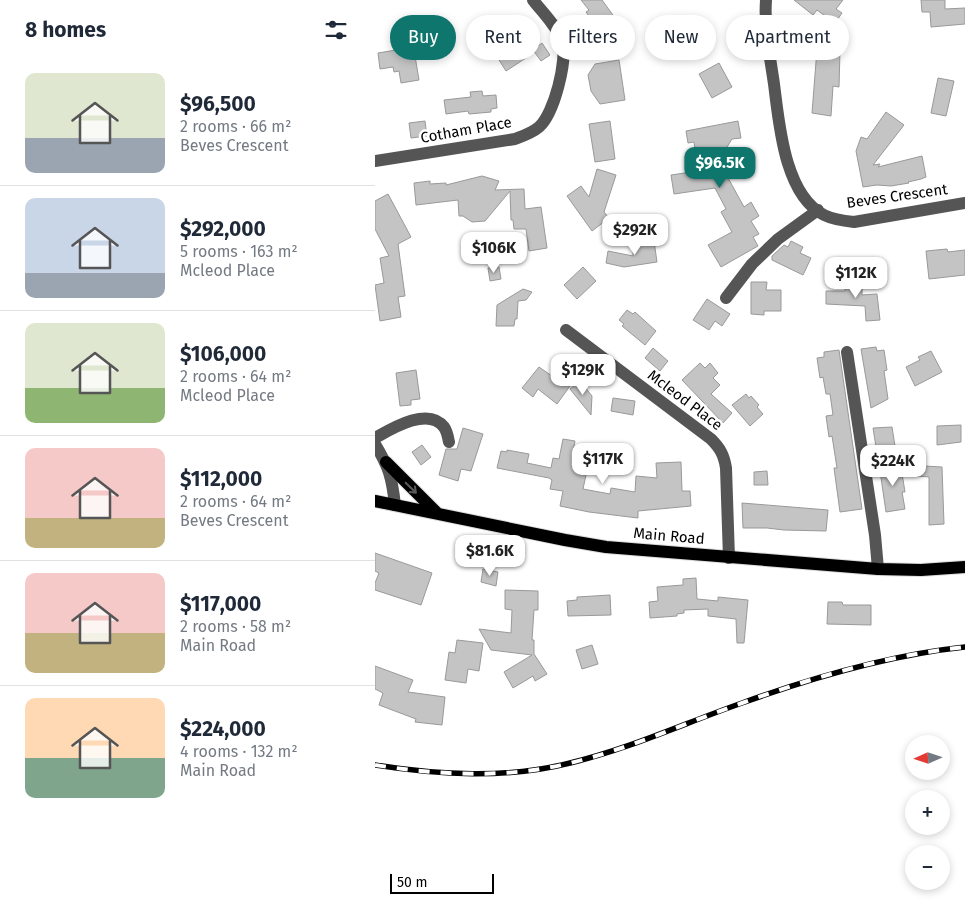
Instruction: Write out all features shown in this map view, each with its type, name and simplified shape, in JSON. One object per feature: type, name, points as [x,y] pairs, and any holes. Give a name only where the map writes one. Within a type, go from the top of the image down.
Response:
[{"type":"main road","points":[[386,462],[438,514]]},
{"type":"main road","name":"Main Road","points":[[375,501],[606,547],[878,568],[921,570],[965,568]]},
{"type":"street","name":"Cotham Place","points":[[375,161],[515,139],[539,127],[548,114],[559,83],[564,54],[557,30],[533,0]]},
{"type":"street","name":"Beves Crescent","points":[[766,0],[765,12],[768,39],[783,146],[789,168],[797,185],[809,202],[823,215],[837,220],[854,222],[965,203]]},
{"type":"street","points":[[726,298],[752,264],[778,240],[818,210]]},
{"type":"street","name":"Mcleod Place","points":[[566,330],[711,439],[720,448],[725,457],[726,468],[729,558]]},
{"type":"street","points":[[847,352],[875,535],[878,568]]},
{"type":"street","points":[[375,438],[397,426],[420,418],[439,423],[445,428],[449,442]]},
{"type":"street","points":[[375,444],[386,462],[391,476],[395,505]]},
{"type":"building","points":[[581,0],[602,0],[613,15],[588,15],[586,12],[589,10]]},
{"type":"building","points":[[794,0],[843,0],[836,9],[842,13],[841,15],[824,15],[817,10],[813,15]]},
{"type":"building","points":[[921,0],[945,0],[945,9],[965,8],[965,24],[931,27],[930,12],[922,12]]},
{"type":"building","points":[[542,43],[550,55],[541,61],[540,60],[540,45]]},
{"type":"building","points":[[390,51],[390,60],[416,60],[419,80],[401,83],[399,71],[394,72],[393,67],[380,69],[378,53]]},
{"type":"building","points":[[499,60],[523,60],[506,71]]},
{"type":"building","points":[[619,60],[625,100],[600,104],[591,91],[588,75],[595,64]]},
{"type":"building","points":[[816,60],[840,60],[839,87],[833,86],[831,116],[812,113]]},
{"type":"building","points":[[719,63],[732,87],[712,98],[699,74]]},
{"type":"building","points":[[938,78],[954,81],[946,116],[931,113]]},
{"type":"building","points":[[482,91],[483,96],[496,95],[497,108],[491,109],[491,112],[469,114],[468,111],[446,114],[444,100],[471,97],[470,92]]},
{"type":"building","points":[[886,112],[904,125],[873,165],[880,164],[878,167],[922,156],[926,177],[909,183],[891,186],[863,187],[856,151],[861,137],[867,139]]},
{"type":"building","points":[[425,121],[427,136],[411,138],[409,123]]},
{"type":"building","points":[[610,121],[615,159],[595,162],[589,124]]},
{"type":"building","points":[[738,121],[741,138],[732,139],[723,150],[727,176],[744,207],[751,202],[759,216],[751,221],[759,234],[753,237],[758,246],[721,267],[708,245],[732,232],[721,212],[726,209],[715,188],[674,194],[671,175],[698,171],[694,142],[688,143],[686,131]]},
{"type":"building","points":[[597,169],[616,175],[604,212],[609,218],[592,231],[567,196],[581,186],[589,197]]},
{"type":"building","points":[[482,176],[499,181],[495,190],[524,189],[525,209],[541,207],[547,248],[529,251],[526,229],[514,229],[513,220],[511,220],[510,191],[485,221],[472,222],[463,216],[459,216],[458,200],[416,205],[414,183],[430,181],[430,184],[446,183],[446,185]]},
{"type":"building","points":[[388,194],[411,237],[398,244],[405,296],[398,297],[401,317],[380,321],[375,285],[384,283],[380,258],[389,256],[375,229],[375,201]]},
{"type":"building","points":[[654,241],[657,262],[624,267],[606,263],[608,251],[633,256],[634,244]]},
{"type":"building","points":[[791,241],[803,247],[800,253],[811,258],[803,275],[772,260],[772,256],[784,245],[788,247]]},
{"type":"building","points":[[947,249],[948,252],[965,250],[965,275],[929,279],[926,251]]},
{"type":"building","points":[[499,267],[501,279],[490,281],[488,268]]},
{"type":"building","points":[[583,267],[596,281],[577,299],[564,285]]},
{"type":"building","points":[[846,279],[862,280],[862,295],[877,294],[880,320],[866,321],[865,306],[826,304],[826,291],[845,291]]},
{"type":"building","points":[[751,282],[767,282],[766,290],[781,290],[781,311],[764,311],[764,315],[751,314]]},
{"type":"building","points":[[523,289],[532,292],[526,300],[518,301],[517,319],[515,319],[514,326],[496,326],[497,305]]},
{"type":"building","points":[[707,299],[730,314],[722,326],[715,321],[709,330],[693,320]]},
{"type":"building","points":[[627,310],[633,314],[635,312],[656,331],[645,345],[622,326],[624,324],[619,320]]},
{"type":"building","points":[[876,347],[877,351],[884,350],[887,370],[884,371],[888,399],[871,408],[861,349]]},
{"type":"building","points":[[653,348],[668,361],[660,371],[645,358]]},
{"type":"building","points":[[839,350],[862,509],[840,512],[834,468],[837,468],[832,436],[829,437],[826,416],[833,415],[830,394],[826,394],[823,377],[820,378],[817,358],[824,357],[824,352]]},
{"type":"building","points":[[931,351],[942,372],[915,386],[906,367],[920,360],[918,357]]},
{"type":"building","points":[[700,363],[705,368],[710,363],[718,373],[713,378],[720,385],[711,394],[732,413],[723,423],[682,380]]},
{"type":"building","points":[[539,367],[552,376],[554,374],[570,386],[557,404],[538,389],[533,397],[522,388]]},
{"type":"building","points":[[416,370],[420,399],[411,400],[411,405],[400,406],[396,373]]},
{"type":"building","points":[[580,381],[592,396],[591,415],[570,389]]},
{"type":"building","points":[[746,394],[749,398],[751,396],[759,405],[757,407],[763,414],[750,426],[732,405]]},
{"type":"building","points":[[613,398],[635,401],[633,415],[611,411]]},
{"type":"building","points":[[961,425],[961,442],[937,445],[937,426]]},
{"type":"building","points":[[892,427],[895,446],[876,447],[873,428]]},
{"type":"building","points":[[463,428],[483,434],[471,471],[461,469],[458,481],[439,475],[446,449],[457,449]]},
{"type":"building","points":[[563,439],[575,441],[573,452],[590,456],[583,489],[610,494],[611,488],[635,492],[636,476],[657,478],[656,463],[681,462],[682,491],[690,491],[691,506],[638,511],[638,518],[589,512],[560,506],[563,491],[550,489],[552,480],[549,478],[497,468],[501,451],[507,452],[507,450],[529,454],[527,463],[551,468],[553,458],[559,459]]},
{"type":"building","points":[[422,445],[431,457],[421,465],[412,452]]},
{"type":"building","points":[[879,464],[898,465],[901,467],[905,492],[902,492],[905,509],[886,512]]},
{"type":"building","points":[[906,465],[942,467],[944,524],[929,525],[929,477],[905,475]]},
{"type":"building","points":[[767,471],[768,485],[754,485],[754,472]]},
{"type":"building","points":[[742,503],[828,510],[826,531],[743,528]]},
{"type":"building","points":[[375,553],[432,573],[421,605],[375,590],[375,583],[379,573],[375,571]]},
{"type":"building","points":[[483,569],[498,572],[496,586],[481,582]]},
{"type":"building","points":[[696,578],[697,599],[718,601],[718,597],[748,600],[744,643],[737,643],[736,619],[708,616],[708,609],[684,610],[684,613],[677,614],[677,616],[650,618],[649,602],[658,601],[657,587],[683,585],[683,579]]},
{"type":"building","points":[[505,590],[538,591],[538,610],[534,610],[532,640],[534,640],[534,654],[547,674],[535,681],[533,676],[513,688],[504,672],[532,655],[491,650],[479,629],[511,633],[512,610],[505,609]]},
{"type":"building","points":[[610,595],[611,615],[568,616],[567,601],[577,600],[577,597]]},
{"type":"building","points":[[828,602],[842,602],[843,605],[871,605],[871,625],[827,624]]},
{"type":"building","points":[[457,640],[483,643],[479,671],[468,669],[466,683],[445,680],[449,652],[455,653]]},
{"type":"building","points":[[592,645],[598,664],[582,669],[576,650]]},
{"type":"building","points":[[375,666],[413,680],[408,692],[445,697],[442,725],[415,722],[416,719],[379,705],[383,693],[375,689]]},
{"type":"railway","points":[[375,765],[423,771],[473,774],[546,768],[614,751],[742,703],[824,676],[908,655],[965,647]]}]
